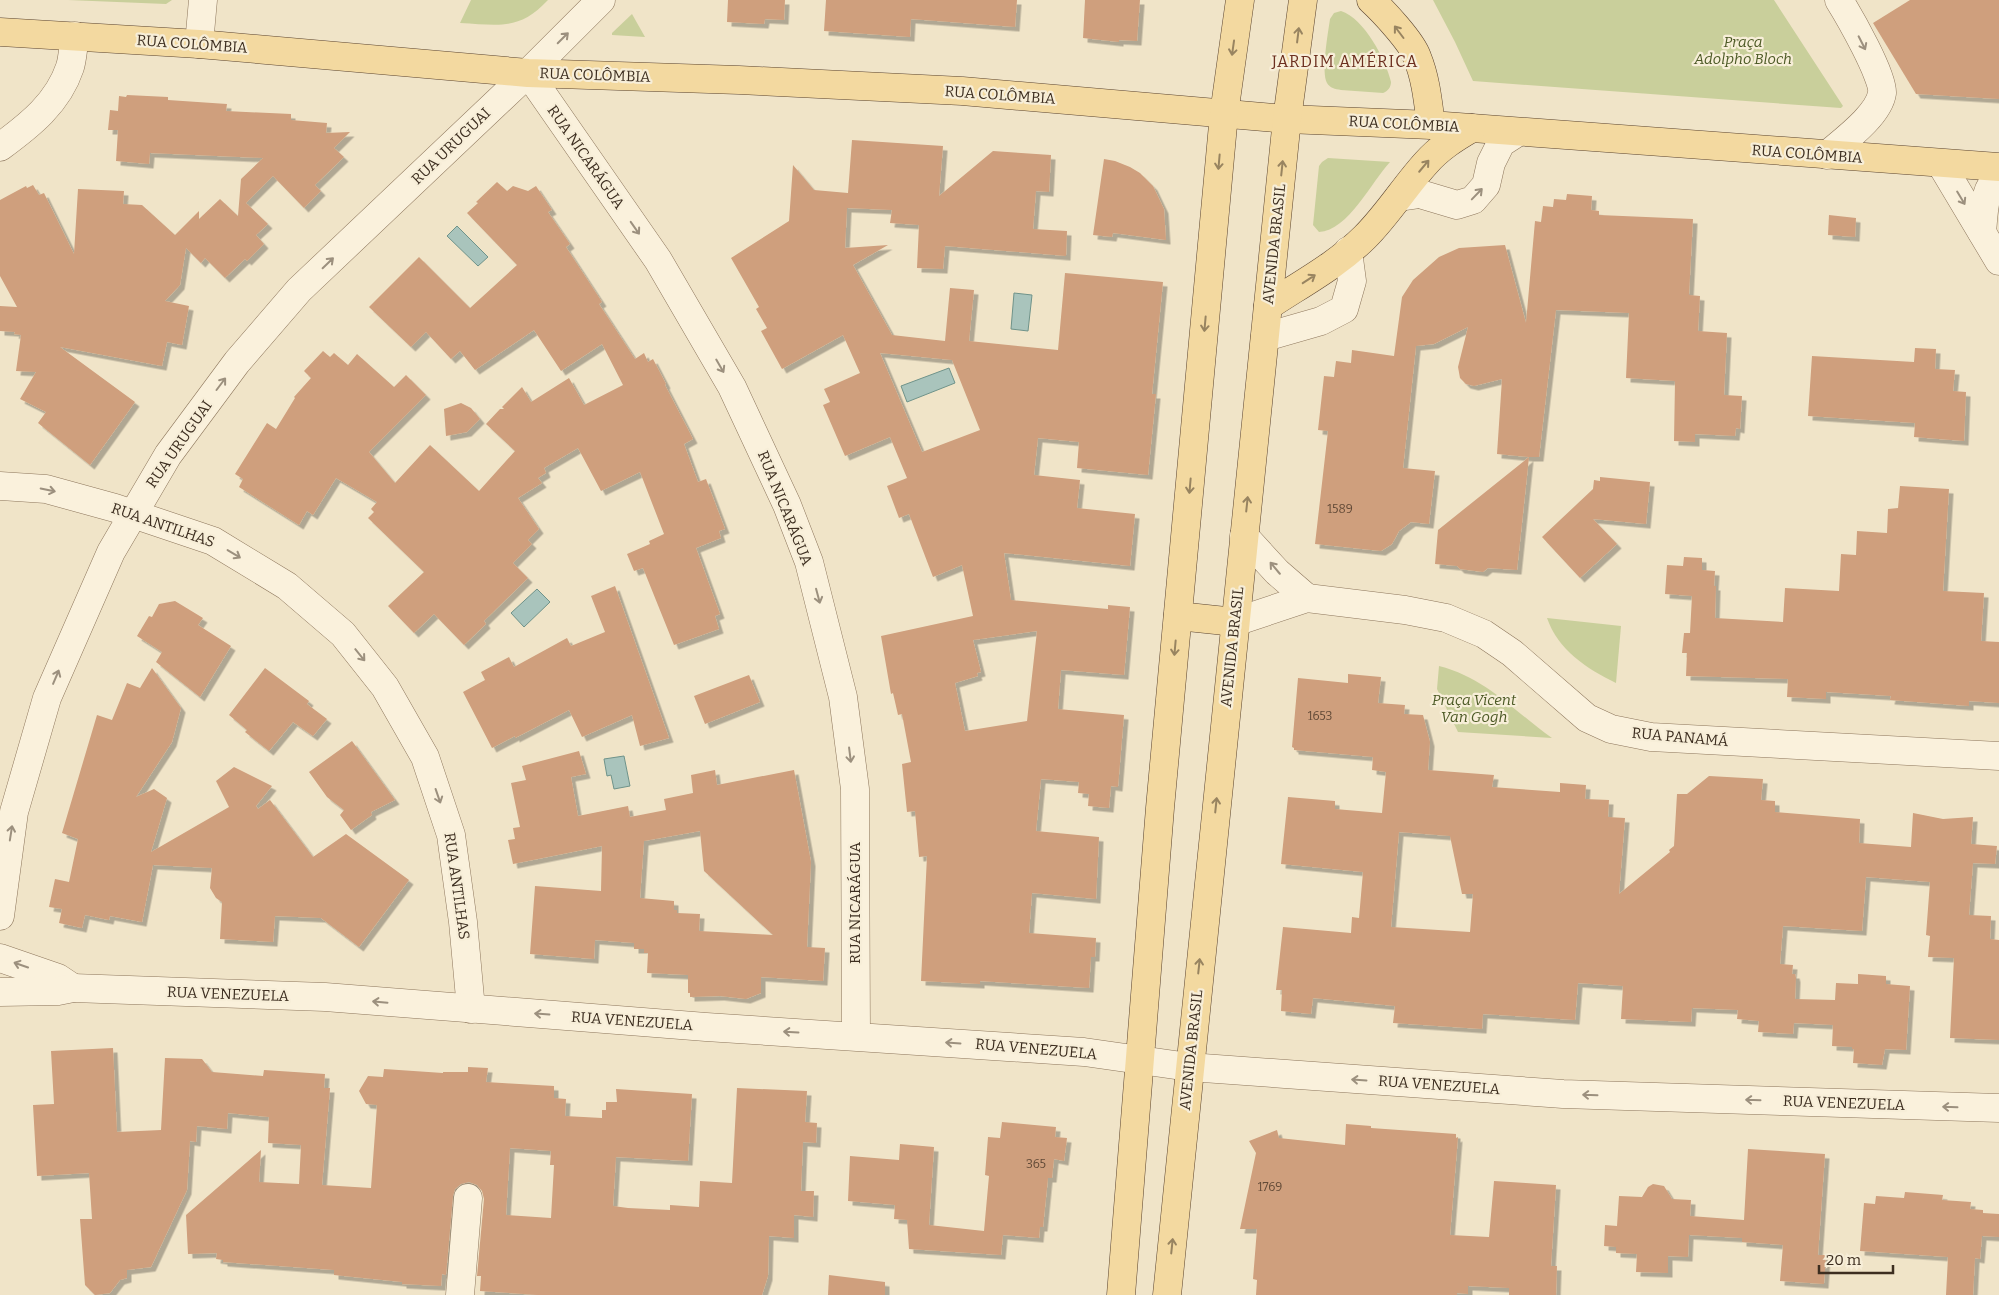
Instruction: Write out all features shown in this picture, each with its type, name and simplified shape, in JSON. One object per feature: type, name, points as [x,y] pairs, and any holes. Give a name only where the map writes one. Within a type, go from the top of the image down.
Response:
[{"type":"main road","points":[[1121,1295],[1160,808],[1224,114],[1240,0]]},
{"type":"main road","name":"AVENIDA BRASIL","points":[[1167,1295],[1287,118],[1303,0]]},
{"type":"main road","points":[[1371,0],[1386,14],[1417,54],[1426,85],[1431,125]]},
{"type":"main road","name":"RUA COLÔMBIA","points":[[0,32],[199,44],[528,72],[962,91],[1224,114],[1431,125],[1999,167]]},
{"type":"main road","points":[[1268,306],[1348,252],[1364,238],[1426,162],[1445,144],[1472,128]]},
{"type":"main road","points":[[1178,616],[1235,622]]},
{"type":"street","points":[[199,44],[203,0]]},
{"type":"street","name":"RUA URUGUAI","points":[[0,916],[14,812],[47,698],[110,552],[174,447],[238,362],[299,290],[601,0]]},
{"type":"street","points":[[1828,155],[1872,115],[1882,93],[1880,77],[1839,0]]},
{"type":"street","points":[[0,147],[46,109],[61,89],[70,65],[75,36]]},
{"type":"street","name":"RUA NICARÁGUA","points":[[528,72],[658,260],[732,387],[787,505],[809,562],[843,697],[855,789],[856,1036]]},
{"type":"street","points":[[1399,197],[1420,194],[1457,205],[1473,200],[1486,185],[1491,163],[1501,143],[1518,132]]},
{"type":"street","points":[[1941,164],[1999,261]]},
{"type":"street","points":[[1982,232],[1986,198],[1994,180],[1999,177]]},
{"type":"street","points":[[1265,336],[1321,321],[1344,309],[1352,281],[1348,252]]},
{"type":"street","name":"RUA ANTILHAS","points":[[0,486],[46,489],[132,514],[213,541],[288,586],[343,634],[385,687],[425,757],[451,835],[464,922],[471,1009]]},
{"type":"street","points":[[1244,536],[1277,572],[1307,598]]},
{"type":"street","name":"RUA PANAMÁ","points":[[1235,622],[1307,598],[1405,610],[1446,618],[1484,634],[1512,653],[1587,718],[1611,729],[1651,737],[1999,756]]},
{"type":"street","name":"RUA VENEZUELA","points":[[0,958],[58,978],[73,988]]},
{"type":"street","name":"RUA VENEZUELA","points":[[0,992],[58,991],[73,988],[325,997],[706,1027],[1084,1052],[1189,1067],[1563,1094],[1999,1108]]},
{"type":"street","points":[[460,1295],[468,1198]]},
{"type":"green space","points":[[68,0],[172,0],[166,4]]},
{"type":"green space","points":[[471,0],[548,0],[527,17],[508,24],[460,23]]},
{"type":"green space","name":"Praça Adolpho Bloch","points":[[1433,0],[1774,0],[1843,106],[1841,108],[1473,81]]},
{"type":"green space","points":[[1341,11],[1350,15],[1358,22],[1379,52],[1391,82],[1390,87],[1385,92],[1341,90],[1331,87],[1327,83],[1325,78],[1325,62],[1330,19],[1334,13]]},
{"type":"green space","points":[[632,14],[645,37],[612,35],[612,33]]},
{"type":"green space","points":[[1328,158],[1390,162],[1359,204],[1340,223],[1330,229],[1319,232],[1313,225],[1319,166]]},
{"type":"green space","points":[[1547,618],[1621,626],[1616,683],[1584,665],[1566,649],[1558,640]]},
{"type":"green space","name":"Praça Vicent Van Gogh","points":[[1439,666],[1456,671],[1485,687],[1552,738],[1458,732],[1437,689]]},
{"type":"water","points":[[457,226],[488,257],[478,266],[447,236]]},
{"type":"water","points":[[1014,293],[1032,295],[1028,331],[1011,329]]},
{"type":"water","points":[[949,368],[955,383],[907,402],[901,386]]},
{"type":"water","points":[[537,589],[550,602],[524,627],[511,613]]},
{"type":"water","points":[[624,756],[630,786],[614,789],[611,775],[607,776],[604,759]]},
{"type":"building","points":[[728,0],[785,0],[784,20],[765,19],[764,24],[727,22]]},
{"type":"building","points":[[826,0],[1017,0],[1015,27],[911,19],[910,37],[824,31]]},
{"type":"building","points":[[1085,0],[1140,0],[1137,41],[1119,40],[1119,42],[1083,38]]},
{"type":"building","points":[[1910,0],[1999,0],[1999,99],[1916,94],[1873,23]]},
{"type":"building","points":[[127,95],[168,97],[168,100],[227,104],[226,111],[291,114],[291,120],[327,123],[326,133],[350,132],[334,148],[344,157],[315,185],[321,191],[304,208],[273,176],[246,203],[268,224],[256,235],[264,244],[247,261],[245,259],[225,278],[205,258],[201,263],[186,248],[180,285],[165,301],[189,306],[182,345],[167,342],[162,366],[60,347],[135,402],[90,465],[38,423],[46,412],[20,399],[36,372],[16,371],[21,335],[14,334],[15,332],[0,331],[0,306],[17,307],[0,276],[0,200],[26,186],[27,188],[33,185],[39,195],[44,193],[74,254],[78,189],[124,191],[123,204],[142,205],[175,235],[199,211],[199,219],[220,199],[238,216],[241,179],[263,158],[150,153],[149,164],[116,161],[118,130],[108,130],[110,110],[118,111],[119,96],[126,97]]},
{"type":"building","points":[[852,140],[943,146],[939,196],[993,151],[1051,155],[1049,192],[1036,191],[1033,229],[1067,231],[1066,256],[945,246],[943,269],[917,268],[919,225],[890,223],[892,210],[847,208],[845,248],[888,245],[853,265],[892,335],[945,341],[950,288],[974,290],[969,341],[1058,350],[1065,273],[1163,282],[1152,394],[1156,394],[1148,475],[1077,468],[1079,442],[1038,438],[1034,475],[1080,480],[1077,508],[1135,514],[1130,566],[1004,553],[1011,600],[1108,609],[1108,605],[1130,607],[1124,675],[1061,670],[1058,709],[1124,715],[1118,787],[1111,786],[1109,808],[1088,806],[1089,794],[1078,793],[1079,782],[1041,779],[1036,831],[1099,837],[1096,899],[1032,893],[1029,933],[1096,938],[1095,957],[1091,957],[1089,988],[980,981],[980,984],[921,981],[927,856],[919,857],[915,811],[907,812],[902,764],[911,762],[902,714],[898,715],[893,693],[891,694],[881,636],[973,616],[962,565],[933,577],[909,514],[899,518],[887,486],[907,478],[890,437],[845,456],[823,405],[830,402],[824,389],[860,373],[843,335],[782,369],[761,331],[767,328],[756,309],[759,307],[731,258],[789,221],[793,165],[814,190],[848,193]],"holes":[[[880,353],[952,360],[980,430],[922,452]],[[1037,631],[1027,721],[965,731],[955,683],[978,676],[977,673],[981,672],[973,640]]]},
{"type":"building","points":[[1104,159],[1130,167],[1140,173],[1153,186],[1164,209],[1166,240],[1113,233],[1112,237],[1093,235]]},
{"type":"building","points":[[497,182],[507,191],[513,186],[528,191],[536,186],[552,210],[548,212],[570,244],[566,247],[602,302],[599,304],[635,359],[644,353],[648,362],[653,359],[666,384],[693,439],[684,444],[698,482],[706,479],[725,529],[719,531],[721,538],[696,548],[720,614],[715,616],[719,629],[674,645],[643,568],[634,571],[627,554],[650,544],[649,541],[664,534],[640,472],[601,491],[578,448],[544,468],[546,473],[538,478],[542,483],[518,498],[539,529],[528,540],[532,544],[513,563],[528,578],[484,621],[486,624],[464,645],[434,614],[414,633],[388,606],[424,572],[368,518],[374,512],[371,509],[377,502],[336,478],[313,515],[307,511],[299,525],[239,487],[243,479],[235,474],[267,423],[276,429],[294,397],[311,378],[304,371],[323,351],[330,357],[334,353],[348,365],[357,354],[394,387],[406,375],[426,395],[369,452],[395,483],[430,445],[479,491],[515,451],[486,424],[500,409],[504,409],[502,407],[522,387],[531,402],[569,378],[584,405],[623,385],[602,344],[561,371],[534,330],[475,370],[460,351],[451,359],[426,332],[411,347],[369,307],[419,257],[470,308],[517,265],[467,213]]},
{"type":"building","points":[[1567,194],[1592,196],[1591,210],[1599,211],[1599,215],[1693,219],[1689,295],[1700,296],[1698,331],[1727,333],[1724,395],[1742,396],[1740,429],[1736,428],[1735,436],[1695,434],[1695,442],[1674,441],[1675,381],[1626,378],[1629,313],[1556,310],[1539,457],[1497,454],[1502,379],[1474,386],[1466,384],[1460,378],[1458,367],[1468,327],[1434,344],[1416,346],[1403,468],[1435,471],[1429,524],[1411,522],[1399,531],[1392,544],[1381,551],[1315,544],[1328,431],[1318,430],[1324,376],[1334,377],[1336,361],[1351,363],[1352,350],[1394,356],[1402,297],[1413,280],[1439,257],[1459,248],[1505,245],[1526,323],[1535,221],[1541,222],[1543,206],[1553,207],[1554,199],[1566,200]]},
{"type":"building","points":[[1829,215],[1856,218],[1855,237],[1828,235]]},
{"type":"building","points":[[1915,348],[1936,349],[1935,369],[1955,370],[1953,391],[1966,392],[1964,441],[1914,437],[1915,423],[1808,416],[1812,356],[1914,362]]},
{"type":"building","points":[[461,403],[471,408],[480,419],[467,432],[446,436],[444,409]]},
{"type":"building","points":[[1529,457],[1517,570],[1488,568],[1483,572],[1460,569],[1457,566],[1435,564],[1438,530]]},
{"type":"building","points":[[1600,477],[1650,482],[1646,524],[1593,519],[1617,544],[1580,578],[1542,537],[1593,489],[1594,480],[1600,481]]},
{"type":"building","points":[[1900,486],[1949,489],[1943,591],[1984,593],[1981,641],[1999,642],[1999,703],[1969,701],[1969,706],[1890,700],[1891,696],[1826,692],[1826,699],[1787,697],[1788,679],[1686,676],[1687,653],[1682,653],[1684,633],[1690,633],[1692,596],[1665,594],[1667,565],[1683,566],[1684,557],[1702,558],[1702,570],[1715,571],[1715,618],[1783,622],[1785,588],[1839,591],[1841,554],[1856,555],[1857,531],[1887,533],[1888,509],[1898,508]]},
{"type":"building","points":[[615,586],[669,738],[640,746],[632,715],[582,737],[569,710],[492,748],[463,692],[485,680],[481,672],[509,657],[514,667],[567,638],[571,646],[605,632],[591,596]]},
{"type":"building","points":[[175,601],[203,618],[198,625],[231,646],[200,697],[156,662],[162,652],[137,636],[149,616],[152,617],[159,604]]},
{"type":"building","points":[[152,668],[181,708],[172,742],[136,797],[154,789],[167,798],[151,852],[229,807],[216,781],[234,767],[272,786],[256,806],[258,809],[270,800],[313,857],[346,834],[409,880],[359,947],[321,918],[275,916],[273,942],[220,939],[222,902],[216,898],[210,888],[212,868],[153,865],[142,922],[110,916],[109,920],[85,915],[82,928],[59,923],[62,909],[49,907],[55,879],[69,882],[78,839],[62,833],[97,715],[112,720],[127,683],[140,688]]},
{"type":"building","points":[[265,668],[309,701],[307,704],[327,719],[313,736],[293,722],[269,751],[245,732],[247,730],[229,715]]},
{"type":"building","points":[[1348,674],[1381,677],[1378,703],[1405,705],[1404,714],[1423,715],[1430,742],[1428,770],[1494,775],[1492,787],[1560,792],[1560,783],[1586,785],[1585,799],[1609,800],[1608,817],[1625,818],[1619,894],[1670,852],[1669,850],[1674,846],[1677,794],[1687,794],[1709,776],[1763,779],[1761,800],[1775,801],[1775,812],[1860,819],[1859,843],[1911,847],[1913,813],[1943,819],[1973,817],[1971,844],[1997,846],[1995,864],[1973,863],[1969,915],[1991,916],[1990,939],[1999,940],[1999,1040],[1950,1038],[1954,958],[1928,957],[1930,936],[1926,935],[1930,882],[1866,877],[1862,931],[1783,926],[1780,964],[1793,965],[1792,974],[1795,974],[1796,978],[1795,999],[1835,1000],[1836,983],[1858,984],[1858,974],[1886,976],[1886,984],[1910,986],[1906,1050],[1885,1049],[1882,1065],[1853,1063],[1854,1049],[1852,1047],[1832,1046],[1833,1025],[1794,1023],[1793,1034],[1758,1032],[1759,1021],[1737,1019],[1738,1010],[1692,1008],[1691,1022],[1621,1019],[1623,986],[1578,983],[1575,1020],[1483,1014],[1482,1029],[1393,1023],[1395,1006],[1313,998],[1311,1014],[1281,1011],[1282,990],[1276,990],[1283,927],[1351,933],[1352,917],[1359,918],[1363,872],[1281,864],[1288,797],[1335,801],[1335,809],[1382,813],[1386,772],[1372,770],[1373,757],[1294,750],[1292,747],[1298,678],[1348,683]],"holes":[[[1399,832],[1450,836],[1462,894],[1473,894],[1470,932],[1391,927]]]},
{"type":"building","points":[[749,675],[760,702],[705,724],[694,696]]},
{"type":"building","points":[[352,741],[395,800],[371,812],[372,815],[351,830],[340,815],[344,810],[327,797],[309,772]]},
{"type":"building","points":[[579,751],[586,774],[571,777],[578,816],[628,806],[630,817],[666,810],[664,799],[693,793],[691,775],[715,770],[717,785],[794,770],[811,862],[807,947],[825,948],[823,981],[761,977],[761,993],[746,999],[720,996],[690,997],[690,993],[688,993],[688,975],[647,973],[648,953],[644,953],[644,949],[634,949],[634,943],[595,940],[594,959],[530,954],[535,886],[601,891],[602,846],[513,864],[508,840],[515,839],[513,828],[520,827],[511,783],[526,780],[522,766]],"holes":[[[700,831],[704,871],[773,935],[699,931],[700,914],[677,913],[677,910],[674,910],[674,901],[640,898],[644,841]]]},
{"type":"building","points":[[113,1048],[117,1132],[161,1130],[165,1058],[202,1059],[212,1072],[263,1076],[264,1070],[325,1074],[324,1088],[330,1088],[322,1185],[371,1188],[377,1105],[366,1104],[359,1091],[368,1076],[383,1077],[384,1069],[443,1073],[468,1072],[468,1067],[488,1068],[486,1082],[554,1086],[554,1098],[566,1099],[565,1116],[602,1118],[602,1110],[606,1110],[606,1102],[617,1102],[616,1089],[692,1094],[688,1161],[616,1157],[613,1206],[628,1208],[670,1210],[670,1205],[699,1207],[700,1181],[732,1183],[737,1088],[807,1091],[805,1122],[817,1123],[816,1143],[803,1142],[801,1191],[814,1191],[813,1217],[794,1215],[794,1238],[769,1236],[768,1276],[762,1295],[538,1295],[480,1291],[481,1276],[477,1276],[484,1199],[482,1191],[477,1185],[469,1182],[461,1184],[455,1189],[453,1196],[446,1275],[442,1274],[441,1286],[402,1284],[402,1282],[334,1275],[334,1270],[223,1262],[223,1260],[216,1259],[217,1253],[188,1254],[186,1215],[261,1150],[259,1182],[299,1184],[301,1145],[268,1143],[269,1117],[228,1113],[227,1129],[197,1126],[196,1142],[190,1141],[187,1190],[151,1267],[127,1270],[127,1278],[120,1280],[110,1293],[95,1295],[85,1285],[80,1219],[92,1219],[89,1173],[37,1176],[33,1105],[54,1104],[51,1051]],"holes":[[[510,1148],[551,1151],[550,1165],[554,1165],[551,1218],[506,1215]]]},
{"type":"building","points":[[1002,1122],[1056,1127],[1055,1137],[1067,1138],[1064,1161],[1054,1159],[1052,1178],[1048,1178],[1043,1227],[1040,1227],[1039,1238],[1003,1235],[1001,1255],[909,1249],[907,1220],[894,1219],[895,1205],[848,1201],[850,1156],[899,1160],[900,1144],[934,1147],[929,1225],[984,1231],[989,1176],[985,1175],[988,1137],[1000,1138]]},
{"type":"building","points":[[1346,1124],[1371,1126],[1371,1128],[1456,1134],[1456,1138],[1458,1137],[1450,1235],[1489,1237],[1494,1181],[1556,1185],[1551,1266],[1557,1266],[1556,1295],[1509,1295],[1509,1288],[1468,1286],[1468,1294],[1457,1293],[1457,1295],[1256,1295],[1257,1280],[1253,1279],[1257,1229],[1240,1229],[1256,1153],[1249,1141],[1277,1130],[1279,1138],[1345,1145]]},
{"type":"building","points":[[1748,1149],[1825,1154],[1818,1255],[1826,1255],[1824,1284],[1780,1281],[1783,1245],[1742,1242],[1742,1238],[1689,1235],[1688,1257],[1668,1256],[1668,1273],[1636,1272],[1637,1254],[1616,1253],[1616,1247],[1604,1246],[1605,1225],[1617,1226],[1619,1196],[1642,1197],[1648,1187],[1653,1184],[1664,1186],[1672,1199],[1691,1200],[1690,1216],[1744,1220]]},
{"type":"building","points":[[1905,1192],[1943,1195],[1942,1200],[1971,1202],[1970,1209],[1983,1210],[1983,1213],[1999,1214],[1999,1237],[1982,1236],[1980,1259],[1975,1258],[1973,1295],[1946,1295],[1948,1257],[1860,1251],[1864,1203],[1875,1204],[1876,1196],[1904,1198]]},
{"type":"building","points":[[829,1275],[885,1282],[885,1295],[828,1295]]},
{"type":"district","name":"JARDIM AMÉRICA","points":[[1345,61]]}]
